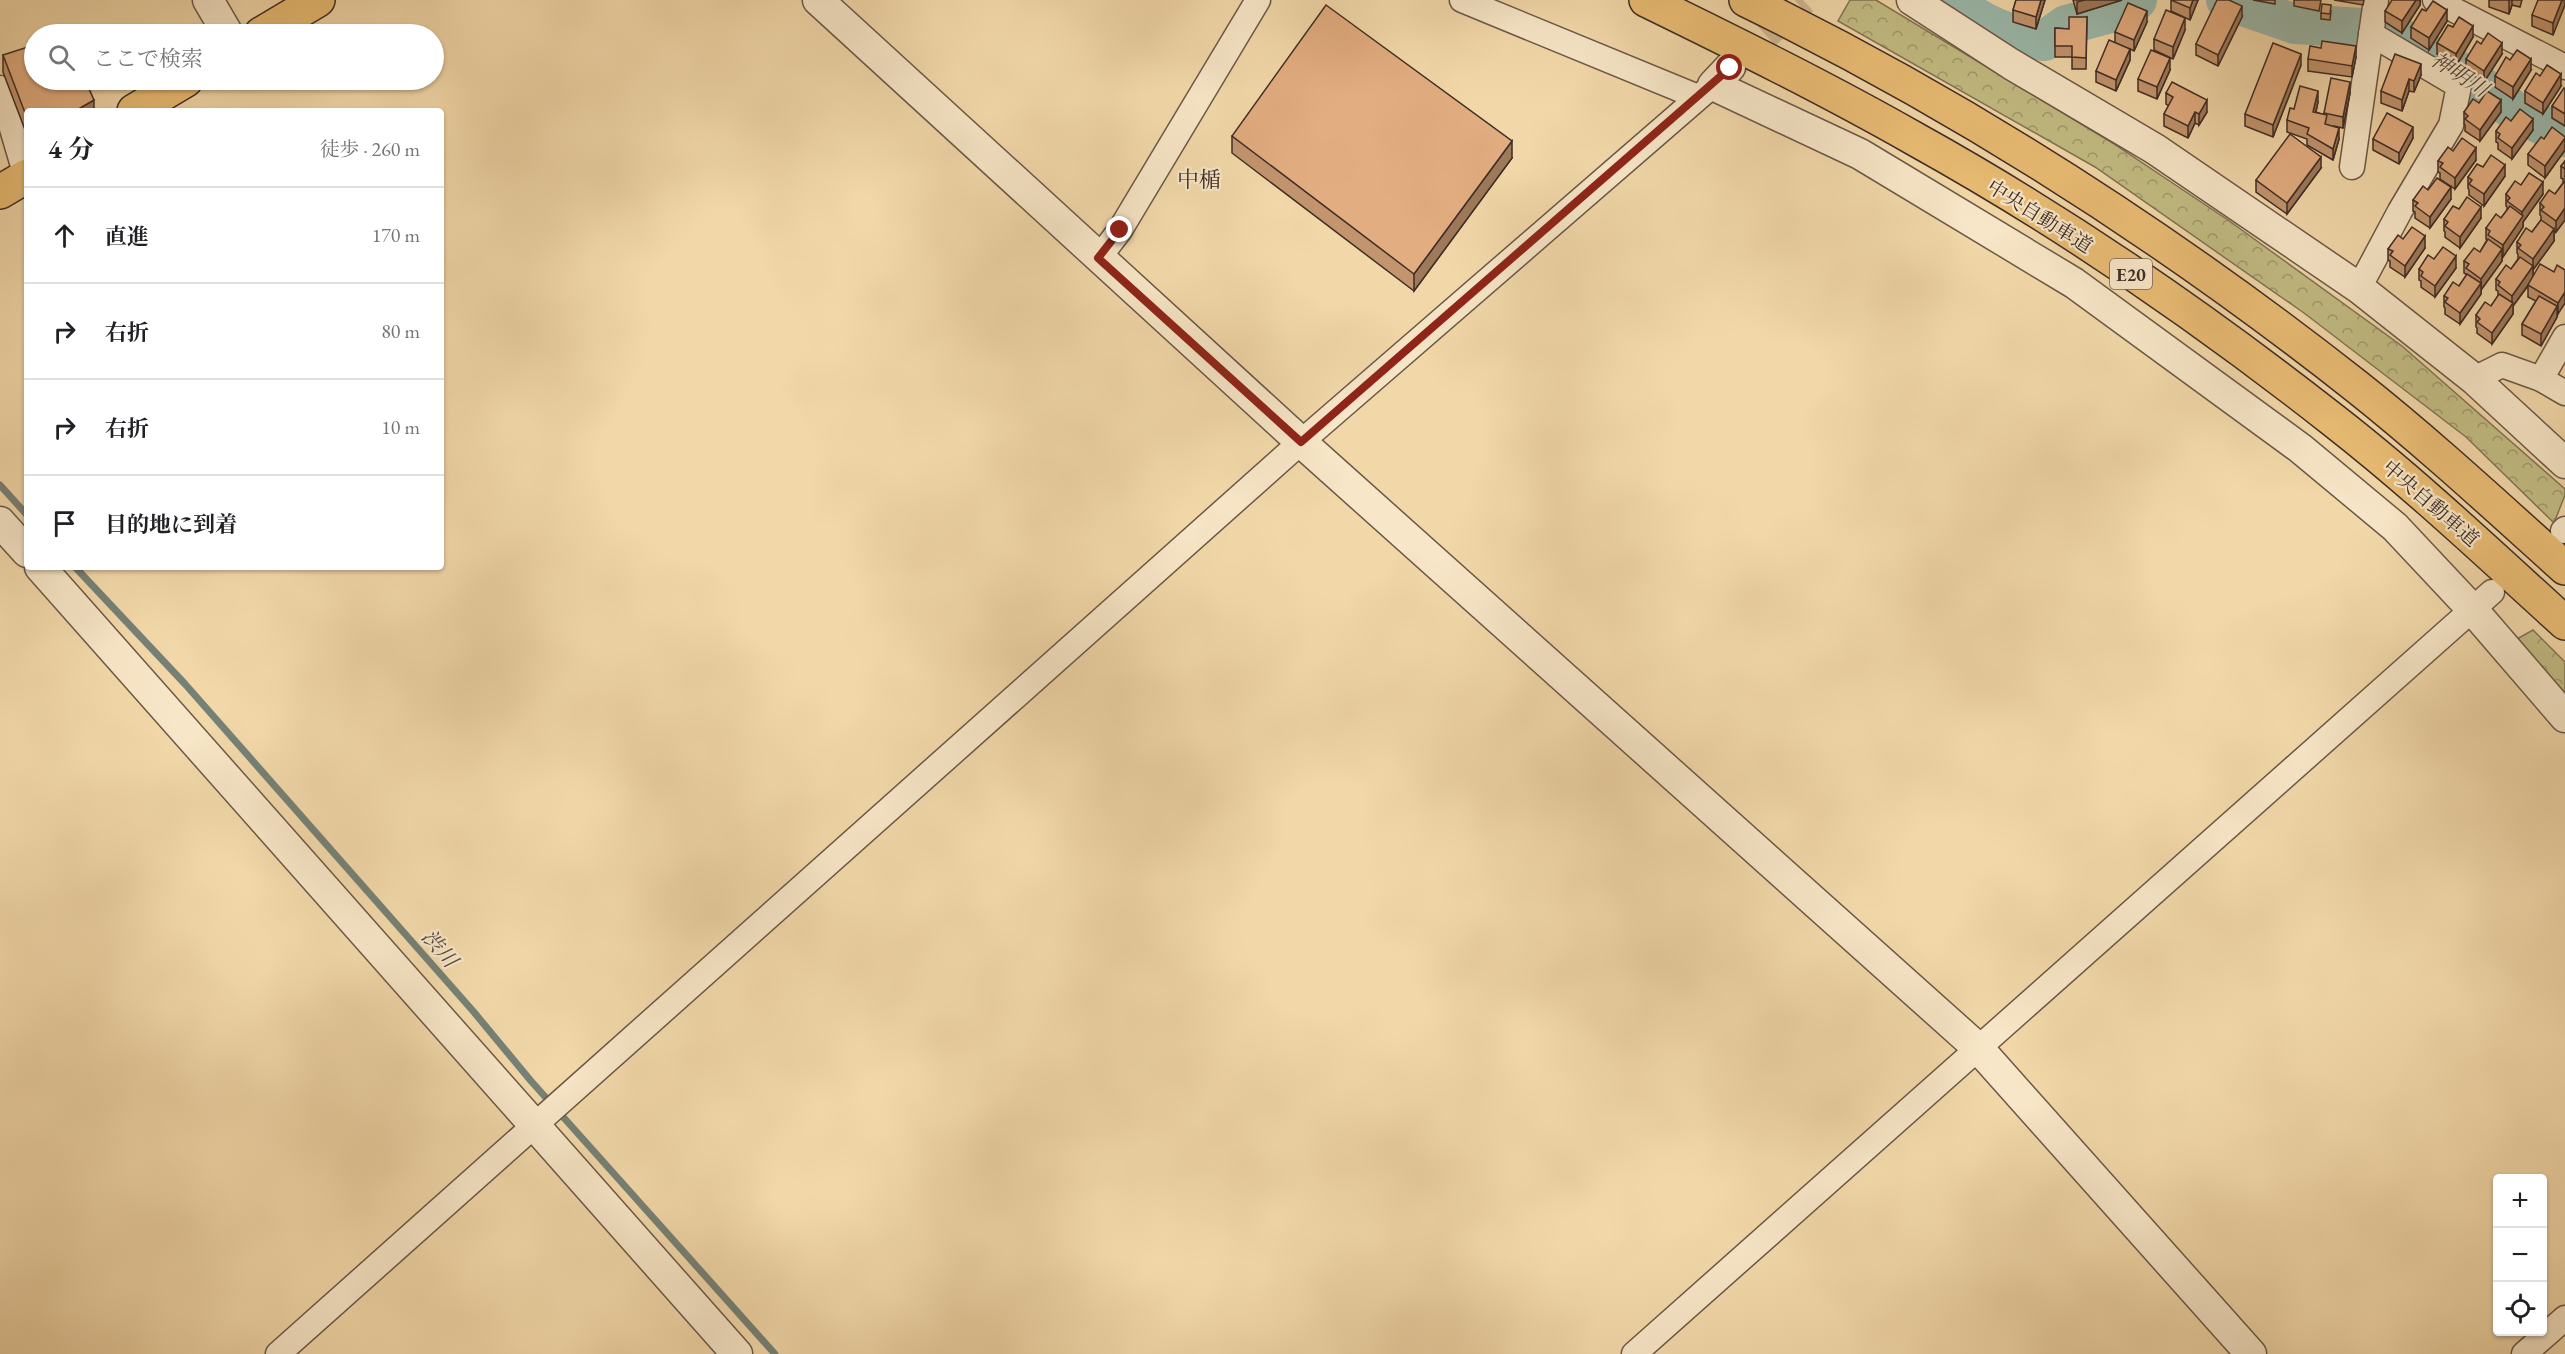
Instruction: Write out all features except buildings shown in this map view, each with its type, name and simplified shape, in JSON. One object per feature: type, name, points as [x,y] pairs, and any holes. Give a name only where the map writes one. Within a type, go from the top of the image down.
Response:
[{"type":"main road","points":[[278,24],[318,0]]},
{"type":"main road","name":"中央自動車道","points":[[1646,0],[1777,64],[1916,139],[2053,221],[2194,317],[2334,420],[2456,523],[2565,623]]},
{"type":"main road","name":"中央自動車道","points":[[1746,0],[1799,26],[1935,102],[2068,183],[2211,278],[2357,387],[2565,568]]},
{"type":"main road","points":[[139,108],[169,90]]},
{"type":"main road","points":[[0,192],[24,178]]},
{"type":"street","points":[[208,0],[222,24]]},
{"type":"street","points":[[818,0],[1301,442],[1979,1048],[2251,1354]]},
{"type":"street","points":[[1098,258],[1120,230],[1258,0]]},
{"type":"street","points":[[1462,0],[1714,83],[1860,154],[2073,283],[2300,448],[2482,600],[2565,717]]},
{"type":"street","points":[[1912,0],[2011,64],[2154,149],[2359,288],[2474,380],[2565,463]]},
{"type":"street","points":[[2352,167],[2376,0]]},
{"type":"street","points":[[2435,0],[2563,61]]},
{"type":"street","points":[[2359,288],[2400,211],[2451,124],[2459,86],[2371,34]]},
{"type":"street","points":[[278,1354],[1301,442],[1714,83]]},
{"type":"street","points":[[0,88],[24,166]]},
{"type":"street","points":[[2541,379],[2565,337]]},
{"type":"street","points":[[2474,380],[2502,365],[2541,379],[2565,393]]},
{"type":"street","points":[[0,522],[24,549]]},
{"type":"street","points":[[43,570],[540,1122],[737,1354]]},
{"type":"street","points":[[1634,1354],[2482,600]]},
{"type":"street","points":[[2524,1354],[2565,1318]]},
{"type":"green space","points":[[1850,0],[1876,0],[2111,142],[2228,220],[2402,346],[2565,489],[2565,495],[2554,523],[2466,437],[2304,313],[2095,167],[1838,21]]},
{"type":"green space","points":[[2533,630],[2565,662],[2565,693],[2517,639]]},
{"type":"waterway","name":"神明川","points":[[1955,0],[1974,16],[1996,28],[2044,41],[2066,25],[2126,9],[2137,0]]},
{"type":"waterway","name":"神明川","points":[[2226,0],[2295,24],[2363,28]]},
{"type":"waterway","name":"神明川","points":[[2386,29],[2469,77],[2513,110],[2565,137]]},
{"type":"waterway","name":"渋川","points":[[0,485],[24,512]]},
{"type":"waterway","name":"渋川","points":[[78,570],[185,684],[473,1011],[531,1081],[775,1354]]},
{"type":"tunnel","points":[[1732,65],[1803,0]]},
{"type":"district","name":"中楯","points":[[1199,179]]},
{"type":"route","points":[[1120,230],[1098,258],[1301,442],[1730,68]]}]
